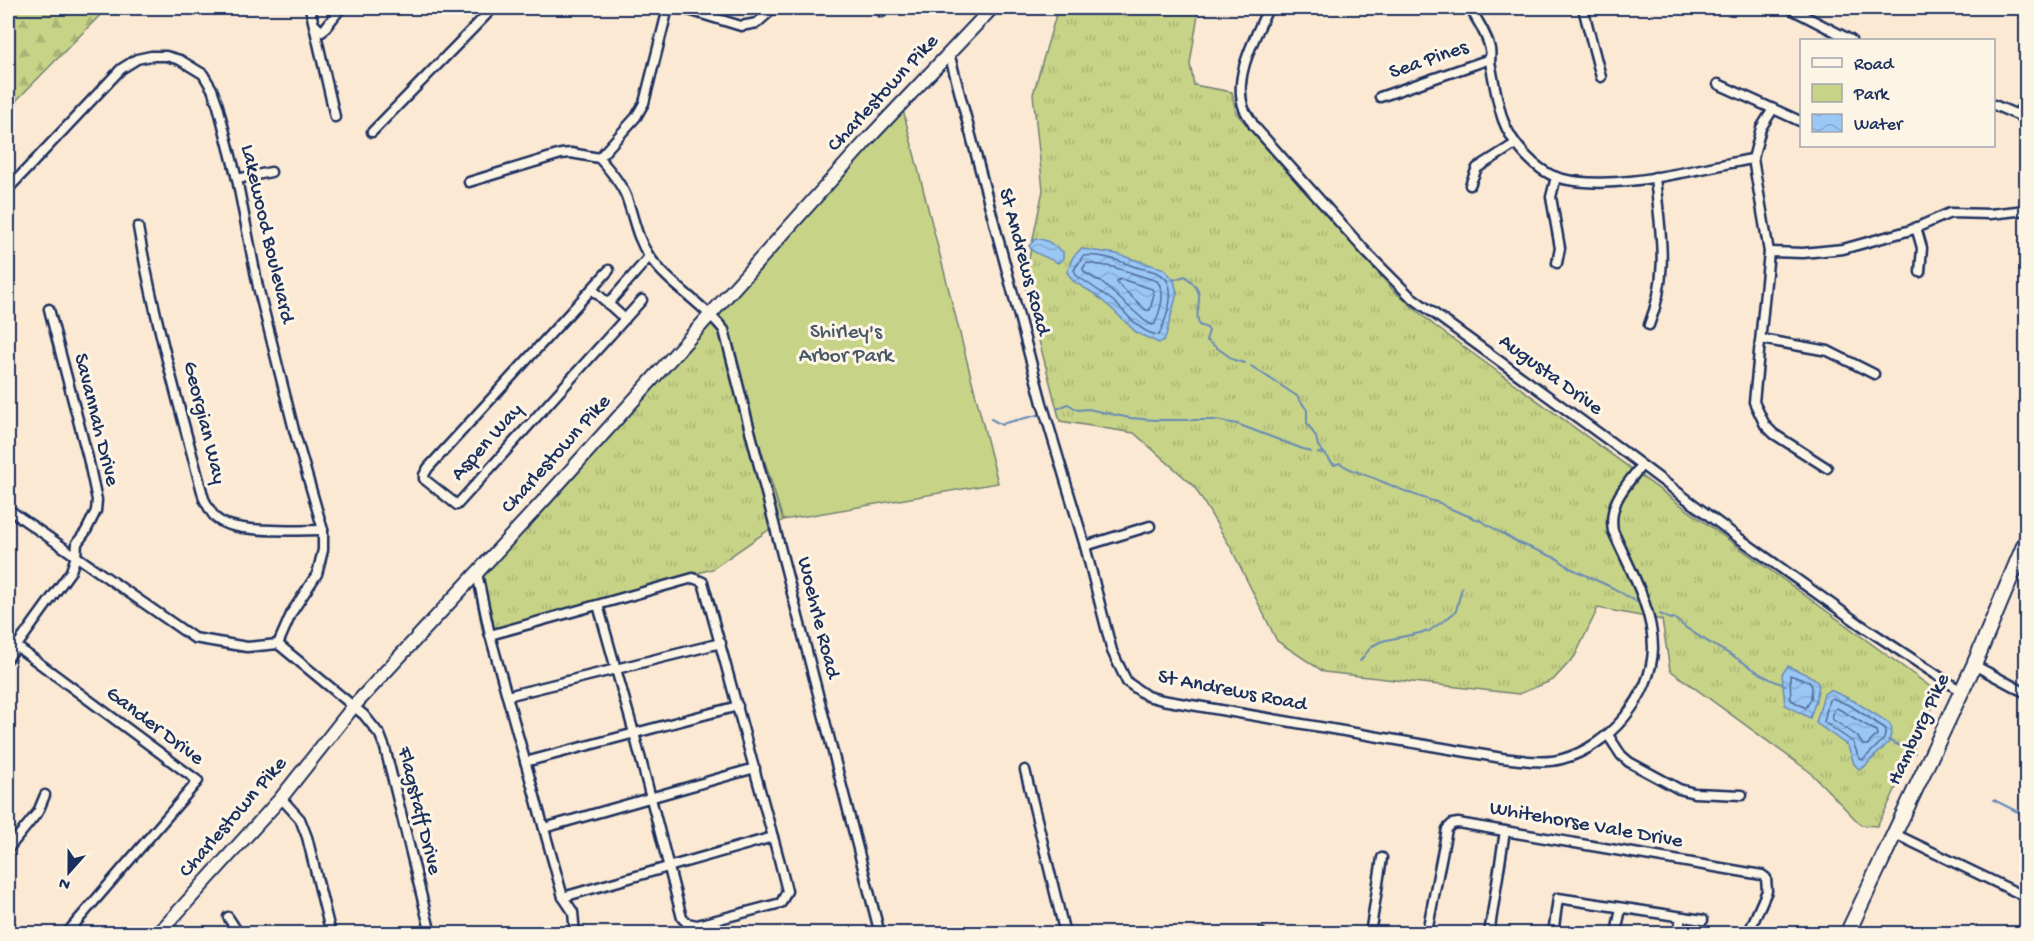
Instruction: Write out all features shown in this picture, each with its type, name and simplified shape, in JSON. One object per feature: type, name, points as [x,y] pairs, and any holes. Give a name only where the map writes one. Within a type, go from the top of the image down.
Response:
[{"type":"main road","name":"Hamburg Pike","points":[[1847,933],[1974,665],[2026,541]]},
{"type":"street","points":[[310,8],[335,117]]},
{"type":"street","points":[[315,25],[322,32],[341,8]]},
{"type":"street","points":[[372,132],[492,8]]},
{"type":"street","points":[[599,158],[636,117],[644,103],[668,8]]},
{"type":"street","points":[[682,8],[741,26],[757,23],[774,8]]},
{"type":"street","name":"Charlestown Pike","points":[[158,933],[281,798],[353,706],[712,315],[811,201],[992,8]]},
{"type":"street","name":"Augusta Drive","points":[[1268,8],[1242,76],[1241,89],[1245,109],[1254,126],[1367,253],[1410,296],[1851,618],[1961,691]]},
{"type":"street","points":[[1470,8],[1488,41],[1503,121],[1515,144],[1536,165],[1557,177],[1600,182],[1655,177],[1753,159]]},
{"type":"street","points":[[1583,8],[1601,77]]},
{"type":"street","points":[[1795,8],[1792,10],[1849,39]]},
{"type":"street","name":"St Andrews Road","points":[[949,53],[1042,403],[1086,546],[1112,651],[1127,682],[1147,696],[1502,758],[1560,760],[1584,750],[1608,735],[1627,714],[1640,695],[1652,660],[1650,626],[1644,603],[1613,531],[1611,519],[1618,498],[1641,466]]},
{"type":"street","name":"Lakewood Boulevard","points":[[8,189],[121,69],[137,59],[166,56],[180,60],[203,74],[212,89],[237,179],[258,287],[294,430],[323,530],[323,550],[317,574],[292,612],[278,644]]},
{"type":"street","name":"Sea Pines","points":[[1380,97],[1490,59]]},
{"type":"street","points":[[1718,84],[1800,121]]},
{"type":"street","points":[[2023,118],[2018,113],[2026,102]]},
{"type":"street","points":[[1995,105],[2023,118]]},
{"type":"street","points":[[1773,109],[1761,128],[1753,159],[1769,252],[1754,402],[1759,415],[1774,434],[1827,468]]},
{"type":"street","points":[[1470,185],[1478,168],[1515,144]]},
{"type":"street","points":[[469,182],[561,154],[571,153],[599,158],[625,194],[638,240],[651,259],[676,286],[712,315]]},
{"type":"street","points":[[237,179],[272,172]]},
{"type":"street","points":[[1557,177],[1551,196],[1560,248],[1557,263]]},
{"type":"street","points":[[1649,325],[1660,294],[1663,260],[1655,177]]},
{"type":"street","points":[[1769,252],[1803,253],[1843,249],[1916,227],[1950,213],[1990,214],[2026,210]]},
{"type":"street","name":"Georgian Way","points":[[138,227],[177,396],[204,499],[210,511],[218,520],[230,525],[280,531],[323,530]]},
{"type":"street","points":[[1916,227],[1922,248],[1920,272]]},
{"type":"street","points":[[610,305],[651,259]]},
{"type":"street","name":"Aspen Way","points":[[609,270],[428,468],[424,479],[457,505],[642,300]]},
{"type":"street","points":[[592,289],[625,319]]},
{"type":"street","name":"Savannah Drive","points":[[8,658],[71,571],[77,543],[96,511],[97,500],[88,458],[49,309]]},
{"type":"street","name":"Woehrle Road","points":[[712,315],[724,330],[880,933]]},
{"type":"street","points":[[1761,339],[1828,351],[1874,374]]},
{"type":"street","points":[[8,509],[194,638],[247,647],[278,644],[353,706]]},
{"type":"street","points":[[1086,546],[1150,526]]},
{"type":"street","points":[[477,573],[490,634],[563,897],[573,912],[575,933]]},
{"type":"street","points":[[490,634],[693,578],[699,579],[705,586],[787,891],[779,904],[697,925],[682,918],[598,605]]},
{"type":"street","points":[[507,696],[721,643]]},
{"type":"street","name":"Gander Drive","points":[[16,646],[198,781],[66,933]]},
{"type":"street","points":[[1974,665],[2026,693]]},
{"type":"street","name":"Flagstaff Drive","points":[[353,706],[372,723],[385,748],[431,933]]},
{"type":"street","points":[[525,762],[738,706]]},
{"type":"street","points":[[1608,735],[1621,755],[1629,762],[1679,789],[1694,793],[1742,795]]},
{"type":"street","points":[[544,828],[754,768]]},
{"type":"street","points":[[1025,770],[1065,933]]},
{"type":"street","points":[[8,849],[38,812],[45,795]]},
{"type":"street","points":[[281,798],[300,819],[307,837],[331,933]]},
{"type":"street","name":"Whitehorse Vale Drive","points":[[1427,932],[1447,829],[1452,824],[1458,823],[1761,875],[1766,878],[1767,891],[1748,933]]},
{"type":"street","points":[[1489,933],[1505,831]]},
{"type":"street","points":[[1895,834],[2026,897]]},
{"type":"street","points":[[563,897],[773,837]]},
{"type":"street","points":[[1370,933],[1382,858]]},
{"type":"street","points":[[1553,933],[1558,898],[1703,920]]},
{"type":"street","points":[[1616,933],[1621,908]]},
{"type":"street","points":[[228,916],[239,933]]},
{"type":"street","points":[[1678,933],[1681,917]]},
{"type":"street","points":[[8,924],[17,933]]},
{"type":"green space","points":[[8,8],[107,8],[8,109]]},
{"type":"green space","points":[[1058,8],[1199,8],[1190,64],[1194,85],[1232,92],[1236,113],[1393,290],[1435,326],[1939,693],[1877,826],[1861,825],[1810,772],[1670,670],[1662,620],[1598,608],[1575,656],[1553,680],[1519,694],[1324,672],[1277,641],[1231,548],[1194,486],[1134,433],[1060,421],[1024,283],[1043,190],[1033,94]]},
{"type":"green space","name":"Shirley's Arbor Park","points":[[903,110],[998,483],[783,520],[719,313]]},
{"type":"green space","points":[[719,313],[783,520],[712,569],[483,634],[474,585]]},
{"type":"water","points":[[1036,238],[1047,241],[1063,252],[1063,259],[1058,263],[1034,252],[1029,246]]},
{"type":"water","points":[[1081,249],[1117,254],[1164,269],[1174,280],[1177,293],[1165,339],[1159,343],[1137,333],[1093,293],[1073,281],[1067,272],[1073,257]]},
{"type":"water","points":[[1788,666],[1814,678],[1819,685],[1810,718],[1785,705],[1782,674]]},
{"type":"water","points":[[1830,690],[1854,701],[1889,723],[1892,729],[1889,742],[1864,767],[1859,769],[1854,764],[1848,746],[1816,723],[1824,694]]},
{"type":"waterway","points":[[1173,280],[1185,276],[1197,289],[1199,295],[1197,317],[1199,325],[1209,331],[1206,340],[1234,360],[1245,363]]},
{"type":"waterway","points":[[1251,366],[1297,396],[1307,410],[1307,423],[1316,437],[1318,446],[1334,465],[1340,463],[1356,472],[1481,521],[1517,542],[1558,559],[1570,568],[1613,588],[1642,605]]},
{"type":"waterway","points":[[1057,409],[1068,404],[1078,410],[1088,409],[1130,418],[1216,420],[1237,424],[1311,452]]},
{"type":"waterway","points":[[991,419],[1002,425],[1042,414]]},
{"type":"waterway","points":[[1318,453],[1325,454]]},
{"type":"waterway","points":[[1360,661],[1372,646],[1382,641],[1429,631],[1449,617],[1456,611],[1462,587]]},
{"type":"waterway","points":[[1660,614],[1670,619],[1674,618],[1695,634],[1758,672],[1786,685]]},
{"type":"waterway","points":[[1888,740],[1915,753]]},
{"type":"waterway","points":[[1994,800],[2026,816]]}]
